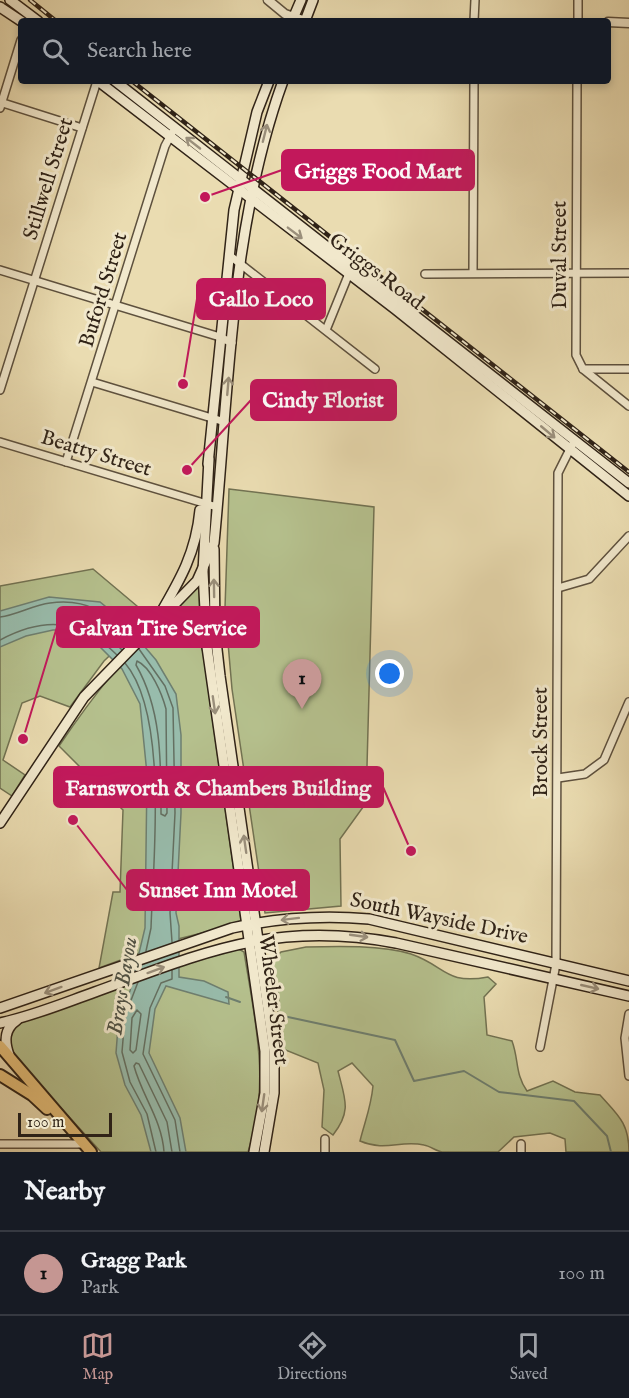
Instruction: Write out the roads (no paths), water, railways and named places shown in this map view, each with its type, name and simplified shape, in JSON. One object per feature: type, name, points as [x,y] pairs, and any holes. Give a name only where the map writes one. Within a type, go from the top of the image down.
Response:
[{"type":"main road","points":[[10,0],[28,18]]},
{"type":"main road","points":[[293,18],[301,0]]},
{"type":"main road","points":[[306,18],[313,0]]},
{"type":"main road","points":[[0,7],[18,19]]},
{"type":"main road","name":"Griggs Road","points":[[101,84],[249,198],[351,270]]},
{"type":"main road","name":"Griggs Road","points":[[119,84],[240,178],[351,270],[572,445],[629,496]]},
{"type":"main road","points":[[156,621],[177,587],[192,553],[204,503],[211,419],[237,189],[257,112],[268,84]]},
{"type":"main road","points":[[0,823],[84,697],[156,621],[178,603],[203,572],[214,543],[232,343],[249,198],[269,119],[282,84]]},
{"type":"main road","name":"Griggs Road","points":[[572,445],[629,483]]},
{"type":"main road","name":"Wheeler Street","points":[[204,503],[203,572],[207,647],[248,941],[269,1051]]},
{"type":"main road","name":"Wheeler Street","points":[[214,543],[215,632],[257,923],[274,1093],[263,1138],[264,1152]]},
{"type":"main road","points":[[156,621],[181,620],[194,626],[201,633],[207,647]]},
{"type":"main road","points":[[335,933],[336,916]]},
{"type":"main road","name":"South Wayside Drive","points":[[0,1008],[208,935],[257,923],[336,916],[369,919],[629,981]]},
{"type":"main road","name":"South Wayside Drive","points":[[0,1023],[17,1020],[209,951],[259,939],[335,933],[396,943],[629,996]]},
{"type":"main road","points":[[10,1057],[5,1038],[7,1029],[17,1020]]},
{"type":"main road","points":[[0,1046],[88,1148]]},
{"type":"main road","points":[[0,1075],[32,1095],[62,1120]]},
{"type":"main road","name":"Wheeler Street","points":[[254,1152],[263,1138]]},
{"type":"street","points":[[268,0],[292,18]]},
{"type":"street","points":[[474,18],[476,0]]},
{"type":"street","points":[[578,0],[578,18]]},
{"type":"street","points":[[611,22],[629,22]]},
{"type":"street","points":[[18,50],[1,104],[82,128]]},
{"type":"street","name":"Stillwell Street","points":[[0,390],[96,84]]},
{"type":"street","points":[[472,272],[474,84]]},
{"type":"street","name":"Duval Street","points":[[578,84],[576,355],[583,369]]},
{"type":"street","name":"Buford Street","points":[[66,462],[175,128]]},
{"type":"street","points":[[229,255],[375,369]]},
{"type":"street","points":[[0,270],[220,337],[232,343]]},
{"type":"street","points":[[326,330],[351,270]]},
{"type":"street","points":[[425,274],[629,273]]},
{"type":"street","points":[[583,369],[629,369]]},
{"type":"street","points":[[583,369],[629,406]]},
{"type":"street","points":[[92,382],[225,422]]},
{"type":"street","name":"Beatty Street","points":[[0,442],[217,507]]},
{"type":"street","name":"Brock Street","points":[[540,1047],[556,964],[558,473],[572,445]]},
{"type":"street","points":[[558,588],[589,579],[629,536]]},
{"type":"street","points":[[558,778],[585,774],[604,760],[629,702]]},
{"type":"street","points":[[629,1014],[625,1038],[629,1076]]},
{"type":"street","points":[[325,1139],[325,1152]]},
{"type":"street","points":[[0,1144],[88,1148]]},
{"type":"water","points":[[49,597],[100,602],[121,619],[156,660],[176,694],[181,735],[181,813],[176,913],[179,926],[179,977],[204,981],[228,992],[229,1004],[166,986],[155,1009],[149,1053],[180,1118],[186,1152],[151,1152],[141,1115],[125,1085],[116,1053],[119,1014],[130,991],[145,928],[147,774],[140,704],[122,669],[95,642],[65,630],[53,630],[26,636],[0,647],[0,611]]},
{"type":"waterway","points":[[226,997],[240,1002]]},
{"type":"waterway","points":[[288,1017],[395,1040],[414,1081],[464,1071],[499,1092],[574,1101],[607,1136],[611,1152]]},
{"type":"railway","points":[[30,0],[52,18]]},
{"type":"railway","points":[[136,84],[629,472]]},
{"type":"place","name":"Griggs Food Mart","points":[[205,197]]},
{"type":"place","name":"Gallo Loco","points":[[183,384]]},
{"type":"place","name":"Cindy Florist","points":[[187,470]]},
{"type":"place","name":"Gragg Park","points":[[302,709]]},
{"type":"place","name":"Galvan Tire Service","points":[[23,739]]},
{"type":"place","name":"Sunset Inn Motel","points":[[73,820]]},
{"type":"place","name":"Farnsworth & Chambers Building","points":[[411,851]]},
{"type":"water label","name":"Brays Bayou","points":[[123,986]]}]
